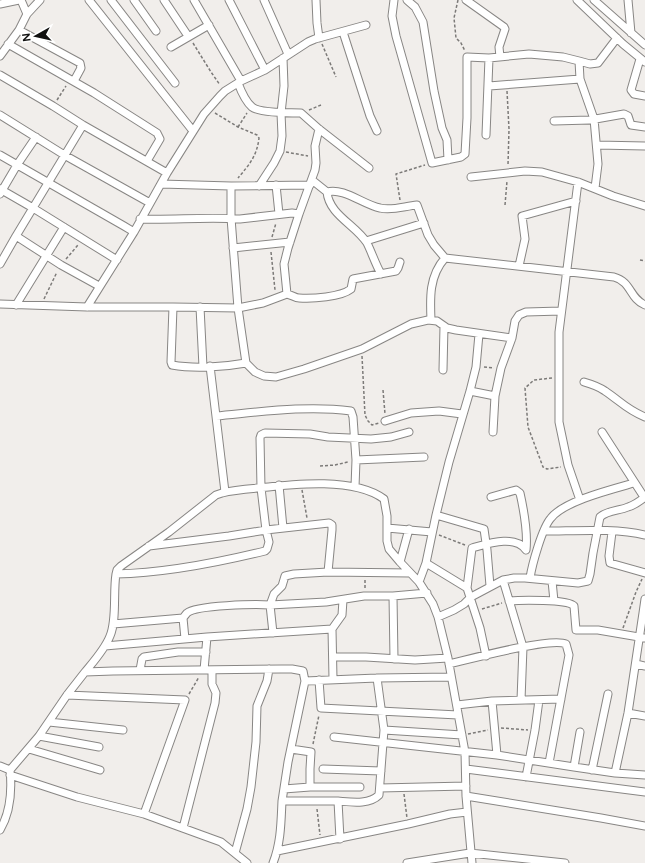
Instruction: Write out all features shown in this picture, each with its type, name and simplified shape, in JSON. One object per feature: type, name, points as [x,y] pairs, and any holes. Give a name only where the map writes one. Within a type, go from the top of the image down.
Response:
[{"type":"street","points":[[0,4],[20,0],[27,14]]},
{"type":"street","points":[[0,56],[19,30],[27,14],[40,0]]},
{"type":"street","points":[[89,0],[193,131]]},
{"type":"street","points":[[112,0],[175,83]]},
{"type":"street","points":[[134,0],[156,31]]},
{"type":"street","points":[[164,0],[188,36]]},
{"type":"street","points":[[194,0],[209,25],[251,106],[255,109],[281,113],[301,113],[369,168]]},
{"type":"street","points":[[229,0],[265,70]]},
{"type":"street","points":[[259,186],[274,164],[280,150],[282,136],[281,113],[285,56],[264,0]]},
{"type":"street","points":[[316,0],[319,38]]},
{"type":"street","points":[[394,0],[392,16],[399,51],[432,163],[464,156],[466,152],[467,57],[489,58],[529,54],[563,57],[590,64],[597,64],[617,38]]},
{"type":"street","points":[[407,0],[415,7],[423,22],[434,91],[442,128],[447,140],[448,160]]},
{"type":"street","points":[[466,0],[504,27],[505,29],[499,47],[500,57]]},
{"type":"street","points":[[577,0],[643,61],[631,90],[634,94],[645,96]]},
{"type":"street","points":[[594,0],[645,45]]},
{"type":"street","points":[[628,0],[631,33]]},
{"type":"street","points":[[172,47],[188,36],[209,25]]},
{"type":"street","points":[[87,307],[134,232],[140,219],[193,131],[208,109],[225,91],[239,82],[265,70],[308,42],[366,25]]},
{"type":"street","points":[[19,30],[80,64],[81,68],[72,80]]},
{"type":"street","points":[[343,32],[376,131]]},
{"type":"street","points":[[8,44],[72,80],[158,135],[160,139],[147,161]]},
{"type":"street","points":[[486,135],[489,58]]},
{"type":"street","points":[[579,61],[580,79],[594,119],[598,164],[595,188]]},
{"type":"street","points":[[0,75],[167,173]]},
{"type":"street","points":[[489,86],[580,79]]},
{"type":"street","points":[[554,121],[594,119],[624,114],[628,116],[631,125],[645,127]]},
{"type":"street","points":[[0,115],[66,156],[150,203]]},
{"type":"street","points":[[0,264],[48,183],[66,156],[83,125]]},
{"type":"street","points":[[287,294],[284,268],[290,242],[311,182],[316,157],[315,146],[319,129]]},
{"type":"street","points":[[36,137],[17,164],[1,191],[33,208],[117,260]]},
{"type":"street","points":[[597,145],[645,146]]},
{"type":"street","points":[[0,155],[134,232]]},
{"type":"street","points":[[471,177],[536,171],[578,182],[613,196],[645,206]]},
{"type":"street","points":[[161,184],[259,186],[311,182],[327,192],[336,191],[381,209],[417,206],[428,235],[445,258],[614,277],[620,279],[630,288],[637,302],[645,305]]},
{"type":"street","points":[[578,182],[561,311],[558,349],[560,422],[568,465],[580,500]]},
{"type":"street","points":[[276,185],[279,214]]},
{"type":"street","points":[[231,186],[231,218],[238,308],[246,364],[255,372],[264,376],[276,377],[304,369],[362,349],[411,324],[423,321],[437,321],[444,326],[456,330],[512,338]]},
{"type":"street","points":[[327,192],[329,199],[338,214],[366,242],[381,274]]},
{"type":"street","points":[[519,266],[525,239],[522,216],[576,201]]},
{"type":"street","points":[[140,219],[240,219],[279,214],[299,214]]},
{"type":"street","points":[[366,242],[424,224]]},
{"type":"street","points":[[16,305],[64,227]]},
{"type":"street","points":[[16,236],[61,265],[99,286]]},
{"type":"street","points":[[233,248],[290,242]]},
{"type":"street","points":[[431,320],[431,290],[433,278],[438,265],[445,258]]},
{"type":"street","points":[[0,304],[87,307],[238,308],[263,303],[287,294],[299,298],[339,294],[351,289],[353,279],[396,271],[400,262]]},
{"type":"street","points":[[173,307],[171,364],[179,366],[206,366],[246,364]]},
{"type":"street","points":[[200,307],[206,366],[216,416],[225,492]]},
{"type":"street","points":[[493,432],[495,396],[501,368],[512,338],[515,321],[521,314],[526,312],[561,311]]},
{"type":"street","points":[[443,370],[444,326]]},
{"type":"street","points":[[419,582],[426,563],[436,515],[462,414],[476,367],[479,334]]},
{"type":"street","points":[[584,382],[605,391],[633,412],[645,417]]},
{"type":"street","points":[[470,391],[495,396]]},
{"type":"street","points":[[216,416],[297,410],[350,410],[352,412],[356,460],[355,487]]},
{"type":"street","points":[[385,421],[411,413],[439,411],[462,414]]},
{"type":"street","points":[[116,574],[147,572],[212,563],[267,549],[269,542],[266,530],[261,488],[260,438],[262,433],[310,434],[378,439],[409,432]]},
{"type":"street","points":[[438,617],[454,610],[464,604],[471,597],[503,580],[530,578],[578,583],[588,581],[599,518],[609,512],[628,508],[645,497],[602,432]]},
{"type":"street","points":[[356,460],[424,457]]},
{"type":"street","points":[[530,578],[533,562],[544,531],[551,517],[580,500],[634,482]]},
{"type":"street","points":[[0,830],[5,820],[8,806],[10,773],[39,736],[67,695],[111,636],[114,624],[114,583],[119,568],[216,495],[225,492],[279,486],[325,483],[355,487],[375,493],[384,499],[386,505],[388,545],[392,553],[419,582],[433,604],[438,617],[452,677],[465,752],[467,812],[472,863]]},
{"type":"street","points":[[279,486],[283,528]]},
{"type":"street","points":[[491,497],[516,490],[520,492],[526,525],[526,550]]},
{"type":"street","points":[[436,515],[483,528],[485,531],[487,544],[490,586]]},
{"type":"street","points":[[149,546],[328,523],[332,525],[328,572]]},
{"type":"street","points":[[387,528],[432,532]]},
{"type":"street","points":[[400,562],[409,529]]},
{"type":"street","points":[[544,531],[597,531],[633,533],[645,536]]},
{"type":"street","points":[[612,532],[609,559],[610,563],[645,573]]},
{"type":"street","points":[[486,656],[476,611],[467,588],[472,548],[501,541],[515,543],[521,545],[526,550],[533,562]]},
{"type":"street","points":[[426,563],[467,588]]},
{"type":"street","points":[[273,633],[270,605],[274,594],[282,586],[285,576],[328,572],[410,573]]},
{"type":"street","points":[[503,580],[523,647],[521,700]]},
{"type":"street","points":[[552,580],[554,601]]},
{"type":"street","points":[[185,639],[183,618],[186,613],[203,608],[259,604],[270,605],[326,602],[364,596],[393,596],[427,593]]},
{"type":"street","points":[[393,596],[394,659]]},
{"type":"street","points":[[615,773],[642,637],[645,599]]},
{"type":"street","points":[[332,679],[332,629],[342,615],[343,600]]},
{"type":"street","points":[[509,601],[554,601],[574,605],[576,630],[593,629],[642,637]]},
{"type":"street","points":[[114,624],[183,618]]},
{"type":"street","points":[[105,646],[207,637],[332,629]]},
{"type":"street","points":[[204,670],[207,637]]},
{"type":"street","points":[[332,658],[448,661],[486,656],[548,642],[560,642],[566,644],[569,655],[549,763]]},
{"type":"street","points":[[140,670],[140,661],[144,657],[178,652],[206,652]]},
{"type":"street","points":[[636,664],[645,666]]},
{"type":"street","points":[[85,672],[269,669],[300,670],[303,672],[305,681],[291,749],[282,801],[277,851],[273,863]]},
{"type":"street","points":[[235,853],[247,809],[251,787],[259,700],[267,681],[269,669]]},
{"type":"street","points":[[183,828],[215,703],[216,693],[212,684],[212,670]]},
{"type":"street","points":[[305,681],[332,679],[452,677]]},
{"type":"street","points":[[282,801],[363,802],[376,798],[379,795],[384,730],[377,678]]},
{"type":"street","points":[[319,680],[321,708],[458,715]]},
{"type":"street","points":[[592,770],[608,694]]},
{"type":"street","points":[[67,695],[185,700],[144,814]]},
{"type":"street","points":[[457,705],[492,701],[561,699]]},
{"type":"street","points":[[526,777],[539,700]]},
{"type":"street","points":[[492,701],[497,754]]},
{"type":"street","points":[[628,713],[645,716]]},
{"type":"street","points":[[49,722],[123,730]]},
{"type":"street","points":[[384,730],[462,735]]},
{"type":"street","points":[[574,767],[580,732]]},
{"type":"street","points":[[39,736],[99,747]]},
{"type":"street","points":[[334,737],[465,752],[497,754],[592,770],[645,775]]},
{"type":"street","points":[[29,749],[100,770]]},
{"type":"street","points":[[291,749],[311,752],[310,787]]},
{"type":"street","points":[[0,766],[10,773],[77,797],[144,814],[221,842],[247,863]]},
{"type":"street","points":[[466,769],[645,792]]},
{"type":"street","points":[[323,770],[381,771]]},
{"type":"street","points":[[380,788],[466,786]]},
{"type":"street","points":[[284,789],[310,787],[360,787]]},
{"type":"street","points":[[466,796],[645,826]]},
{"type":"street","points":[[338,801],[340,838]]},
{"type":"street","points":[[277,851],[450,814],[467,812]]},
{"type":"street","points":[[407,863],[470,853],[565,863]]},
{"type":"path","points":[[458,0],[454,18],[456,38],[461,43],[467,57]]},
{"type":"path","points":[[188,36],[225,91]]},
{"type":"path","points":[[319,38],[336,77]]},
{"type":"path","points":[[53,106],[72,80]]},
{"type":"path","points":[[505,205],[508,173],[509,129],[506,85]]},
{"type":"path","points":[[301,113],[321,105]]},
{"type":"path","points":[[238,127],[251,106]]},
{"type":"path","points":[[208,109],[238,127],[257,135],[259,138],[258,150],[250,164],[231,186]]},
{"type":"path","points":[[280,150],[316,157]]},
{"type":"path","points":[[402,208],[396,174],[432,163]]},
{"type":"path","points":[[276,298],[270,243],[279,214]]},
{"type":"path","points":[[41,306],[61,265],[83,239]]},
{"type":"path","points":[[640,260],[645,261]]},
{"type":"path","points":[[362,349],[365,415],[372,425],[385,421],[383,390]]},
{"type":"path","points":[[476,367],[501,368]]},
{"type":"path","points":[[559,377],[534,380],[525,388],[528,428],[543,467],[547,470],[568,465]]},
{"type":"path","points":[[320,466],[335,465],[356,460]]},
{"type":"path","points":[[301,485],[308,525]]},
{"type":"path","points":[[432,532],[472,548]]},
{"type":"path","points":[[364,596],[365,572]]},
{"type":"path","points":[[622,633],[636,592],[645,573]]},
{"type":"path","points":[[476,611],[509,601]]},
{"type":"path","points":[[185,700],[204,670]]},
{"type":"path","points":[[311,752],[321,708]]},
{"type":"path","points":[[462,735],[495,728],[535,730]]},
{"type":"path","points":[[403,788],[408,824]]},
{"type":"path","points":[[316,801],[321,842]]}]
